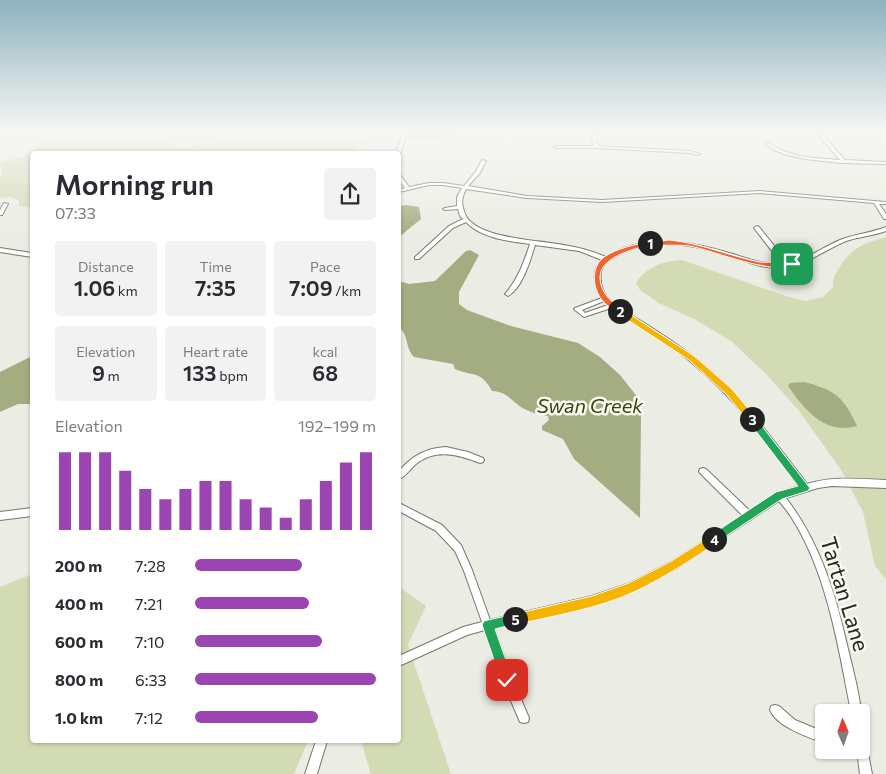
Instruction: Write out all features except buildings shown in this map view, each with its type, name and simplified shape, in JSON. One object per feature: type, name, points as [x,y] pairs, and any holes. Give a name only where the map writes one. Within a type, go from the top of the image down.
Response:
[{"type":"street","points":[[482,166],[460,198],[459,207],[465,220],[491,235],[568,247],[606,259]]},
{"type":"street","points":[[401,180],[408,189]]},
{"type":"street","points":[[401,191],[435,184],[583,201],[757,192],[886,203]]},
{"type":"street","points":[[875,202],[886,218]]},
{"type":"street","points":[[0,214],[6,204]]},
{"type":"street","points":[[445,209],[459,207]]},
{"type":"street","points":[[417,258],[451,227],[465,220]]},
{"type":"street","points":[[757,228],[786,265]]},
{"type":"street","points":[[805,488],[748,414],[719,382],[680,350],[612,306],[605,299],[599,288],[597,277],[599,268],[606,259],[621,251],[639,245],[669,242],[699,246],[760,264],[786,265],[805,262],[829,246],[846,239],[886,229]]},
{"type":"street","points":[[508,294],[513,290],[533,242]]},
{"type":"street","points":[[0,250],[30,255]]},
{"type":"street","points":[[605,299],[577,309],[584,315],[612,306]]},
{"type":"street","points":[[401,474],[420,454],[433,451],[461,453],[480,460]]},
{"type":"street","points":[[703,472],[748,515]]},
{"type":"street","points":[[401,660],[466,630],[592,601],[632,587],[674,565],[748,515],[780,496],[832,482],[886,484]]},
{"type":"street","name":"Tartan Lane","points":[[780,496],[798,520],[816,561],[842,642],[854,704]]},
{"type":"street","points":[[401,508],[439,528],[455,543],[468,570],[507,680],[524,718]]},
{"type":"street","points":[[0,516],[30,512]]},
{"type":"street","points":[[775,710],[791,724],[815,734]]},
{"type":"street","points":[[311,774],[321,743]]},
{"type":"street","points":[[862,759],[866,774]]},
{"type":"shaded area","points":[[1,166],[30,166],[30,208],[19,206],[19,200],[10,197],[0,198],[0,177],[2,175]]},
{"type":"shaded area","points":[[886,237],[886,579],[875,566],[863,512],[841,470],[800,412],[768,376],[731,341],[696,320],[659,303],[640,290],[636,283],[640,277],[656,266],[682,260],[786,296],[806,301],[823,297],[833,287],[836,273],[855,250]]},
{"type":"shaded area","points":[[30,575],[30,743],[307,743],[294,774],[0,774],[0,587]]},
{"type":"shaded area","points":[[401,588],[426,606],[408,645],[451,774],[371,774],[362,743],[401,743]]},
{"type":"water","points":[[401,206],[419,207],[421,219],[401,235]]},
{"type":"water","name":"Swan Creek","points":[[470,250],[479,255],[459,292],[459,304],[467,310],[511,326],[578,343],[600,357],[620,375],[639,399],[641,414],[640,518],[574,459],[563,439],[542,430],[542,426],[549,420],[548,416],[534,413],[523,408],[508,396],[492,391],[480,376],[455,369],[453,364],[414,357],[409,350],[401,329],[401,282],[409,284],[435,281],[466,251]]},
{"type":"water","points":[[30,357],[30,404],[18,404],[0,412],[0,372]]},
{"type":"water","points":[[804,382],[824,388],[838,396],[848,408],[857,426],[835,427],[825,424],[816,418],[801,404],[788,386],[790,383]]},
{"type":"route","points":[[507,680],[488,625],[592,601],[632,587],[674,565],[748,515],[780,496],[805,488],[748,414],[719,382],[691,358],[612,306],[605,299],[599,288],[597,277],[601,264],[606,259],[631,247],[669,242],[699,246],[760,264],[778,266],[792,264]]}]
